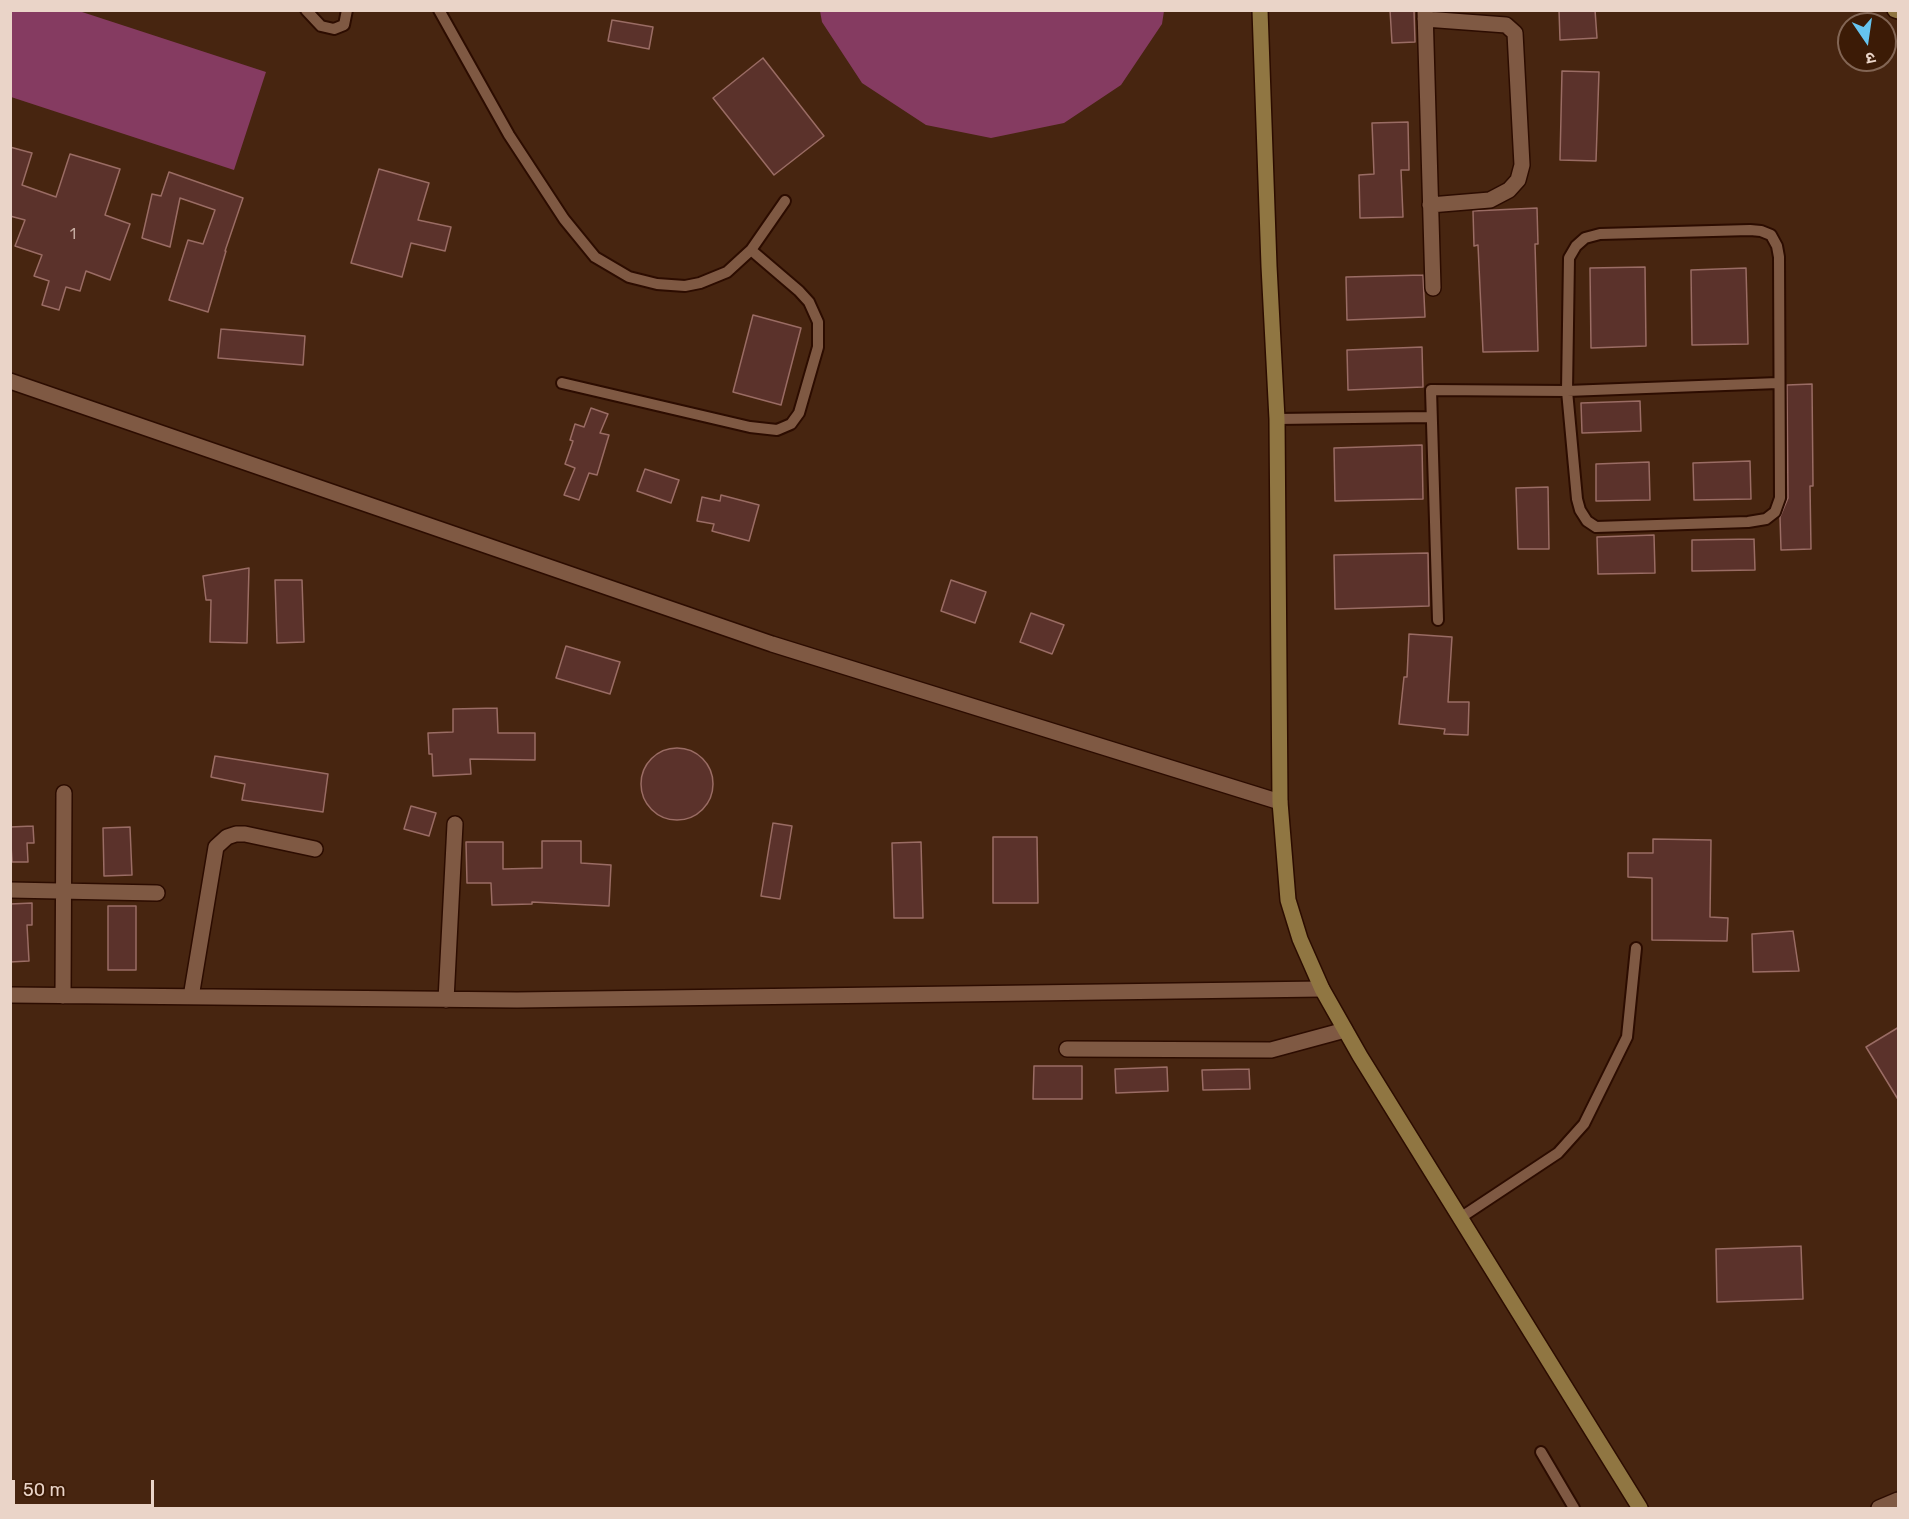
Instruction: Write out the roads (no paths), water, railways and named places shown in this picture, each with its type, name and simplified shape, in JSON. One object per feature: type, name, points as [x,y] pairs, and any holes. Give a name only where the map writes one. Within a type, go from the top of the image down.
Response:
[{"type":"street","points":[[1260,10],[1277,419],[1280,802],[1288,900],[1300,939],[1322,989],[1640,1509]]},
{"type":"street","points":[[1430,205],[1490,200],[1509,190],[1518,180],[1522,165],[1515,33],[1506,25],[1425,15],[1430,205],[1433,288]]},
{"type":"street","points":[[10,381],[772,644],[1280,802]]},
{"type":"street","points":[[63,996],[64,793]]},
{"type":"street","points":[[446,1000],[455,824]]},
{"type":"street","points":[[191,997],[216,847],[227,837],[245,834],[315,849]]},
{"type":"street","points":[[10,890],[157,893]]},
{"type":"street","points":[[10,995],[446,1000],[1322,989]]},
{"type":"street","points":[[1067,1049],[1271,1050],[1346,1030]]},
{"type":"street","points":[[1879,1509],[1899,1500]]},
{"type":"lane","points":[[306,10],[321,26],[334,29],[344,25],[347,10]]},
{"type":"lane","points":[[439,10],[509,135],[564,219],[595,257],[629,277],[657,284],[685,286],[700,283],[727,272],[752,250],[785,201]]},
{"type":"lane","points":[[1750,230],[1771,235],[1777,246],[1779,257],[1780,498],[1775,512],[1766,519],[1736,523],[1596,527],[1587,522],[1577,499],[1567,391],[1569,258],[1576,246],[1585,238],[1600,234],[1750,230]]},
{"type":"lane","points":[[562,383],[750,427],[777,430],[791,424],[799,413],[818,347],[818,322],[809,303],[799,291],[752,250]]},
{"type":"lane","points":[[1438,620],[1430,417],[1431,390],[1567,391],[1778,383]]},
{"type":"lane","points":[[1277,419],[1430,417]]},
{"type":"lane","points":[[1460,1218],[1558,1153],[1584,1124],[1627,1037],[1636,948]]},
{"type":"lane","points":[[1541,1452],[1574,1509]]}]
